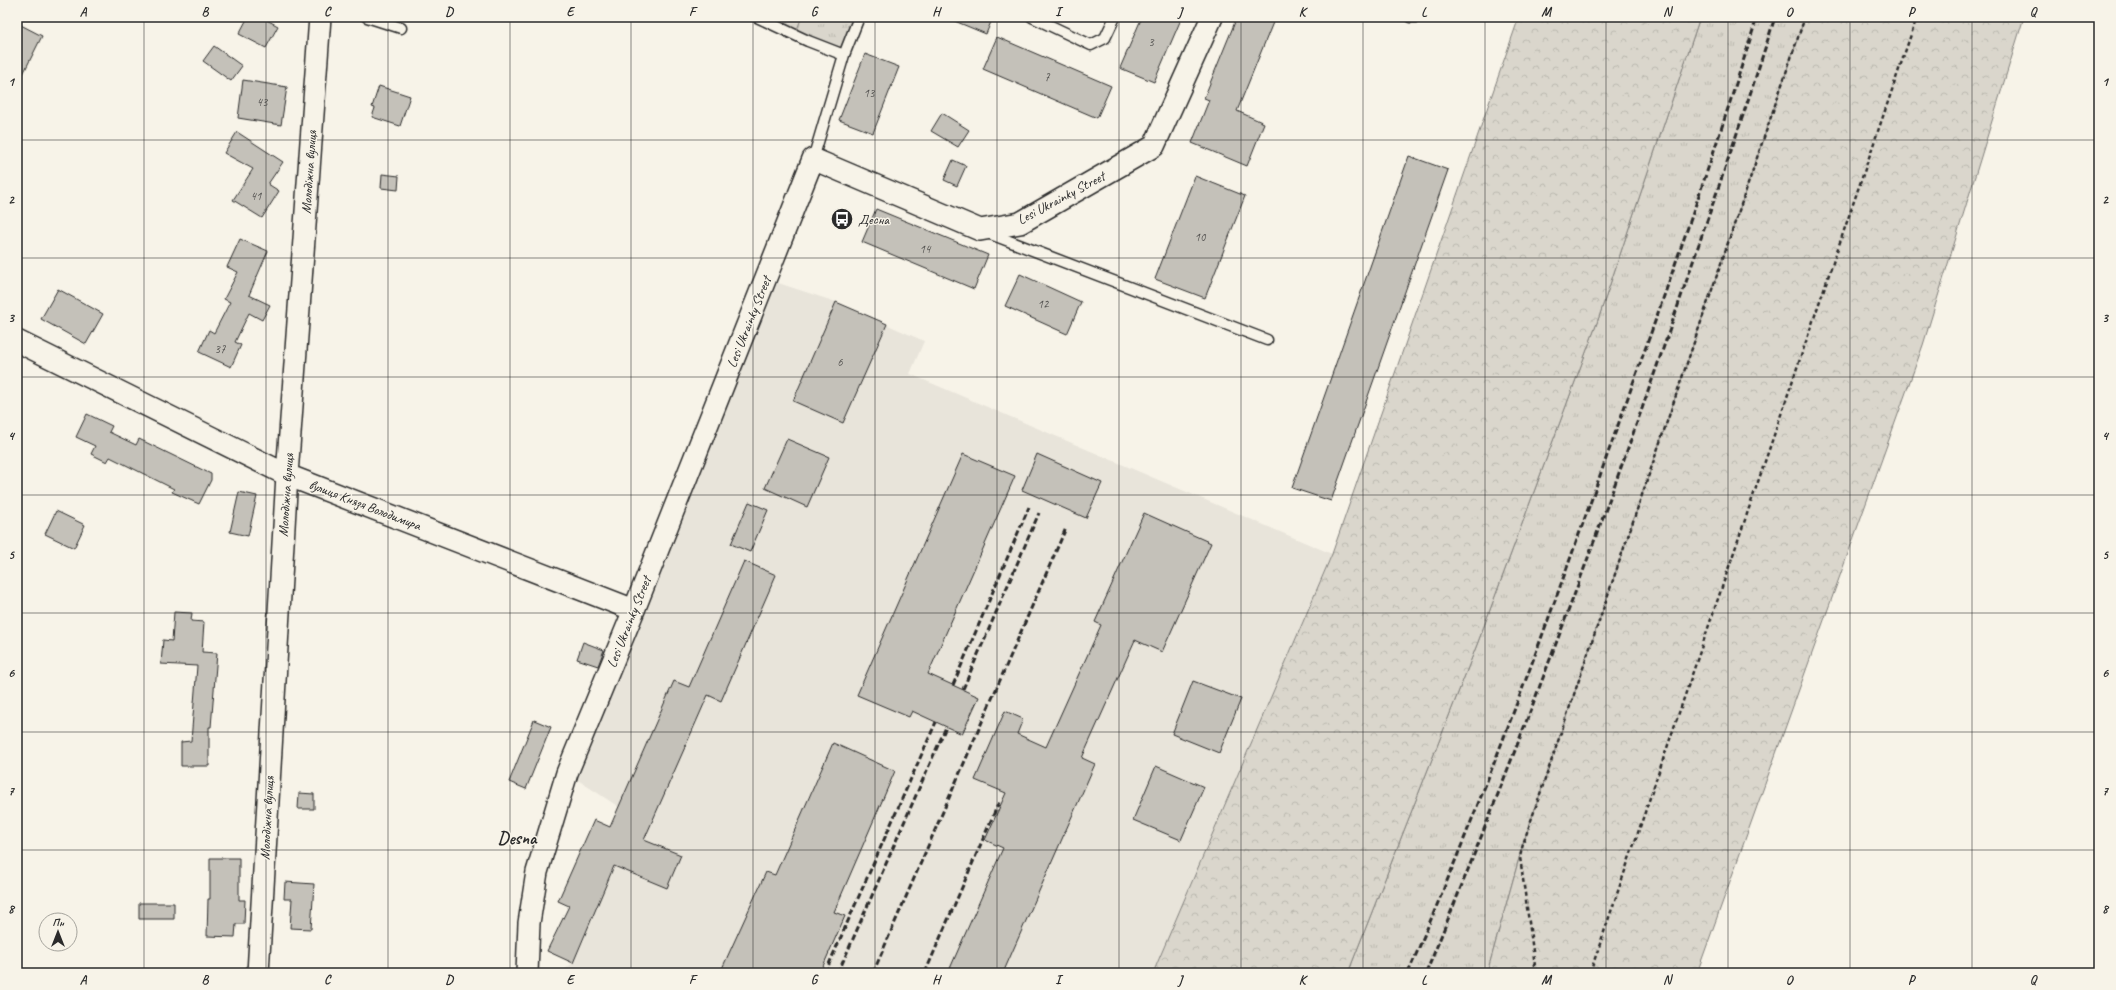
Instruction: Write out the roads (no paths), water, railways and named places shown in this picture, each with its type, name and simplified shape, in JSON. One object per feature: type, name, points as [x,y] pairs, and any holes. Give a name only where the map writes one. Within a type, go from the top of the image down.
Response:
[{"type":"street","name":"Молодіжна вулиця","points":[[258,973],[287,475],[320,17]]},
{"type":"street","name":"Lesi Ukrainky Street","points":[[980,230],[1020,223],[1154,146],[1212,17]]},
{"type":"street","name":"Lesi Ukrainky Street","points":[[526,973],[533,897],[550,825],[567,773],[634,610],[813,159]]},
{"type":"street","points":[[813,159],[980,230]]},
{"type":"street","name":"вулиця Князя Володимира","points":[[17,341],[287,475],[634,610]]},
{"type":"lane","points":[[366,17],[401,28]]},
{"type":"lane","points":[[757,17],[808,41],[844,55]]},
{"type":"lane","points":[[813,159],[844,55],[859,17]]},
{"type":"lane","points":[[1032,17],[1091,45],[1105,38],[1115,17]]},
{"type":"lane","points":[[1410,17],[1416,17]]},
{"type":"lane","points":[[980,230],[1266,340]]},
{"type":"railway","points":[[1408,973],[1462,845],[1561,584],[1685,235],[1757,17]]},
{"type":"railway","points":[[1426,973],[1500,790],[1638,421],[1775,17]]},
{"type":"railway","points":[[953,685],[1029,507]]},
{"type":"railway","points":[[963,689],[1039,513]]},
{"type":"railway","points":[[873,973],[1066,528]]},
{"type":"railway","points":[[825,973],[936,722]]},
{"type":"railway","points":[[838,973],[946,727]]},
{"type":"railway","points":[[925,973],[999,802]]},
{"type":"place","name":"Десна","points":[[842,219]]},
{"type":"district","name":"Desna","points":[[517,838]]}]
